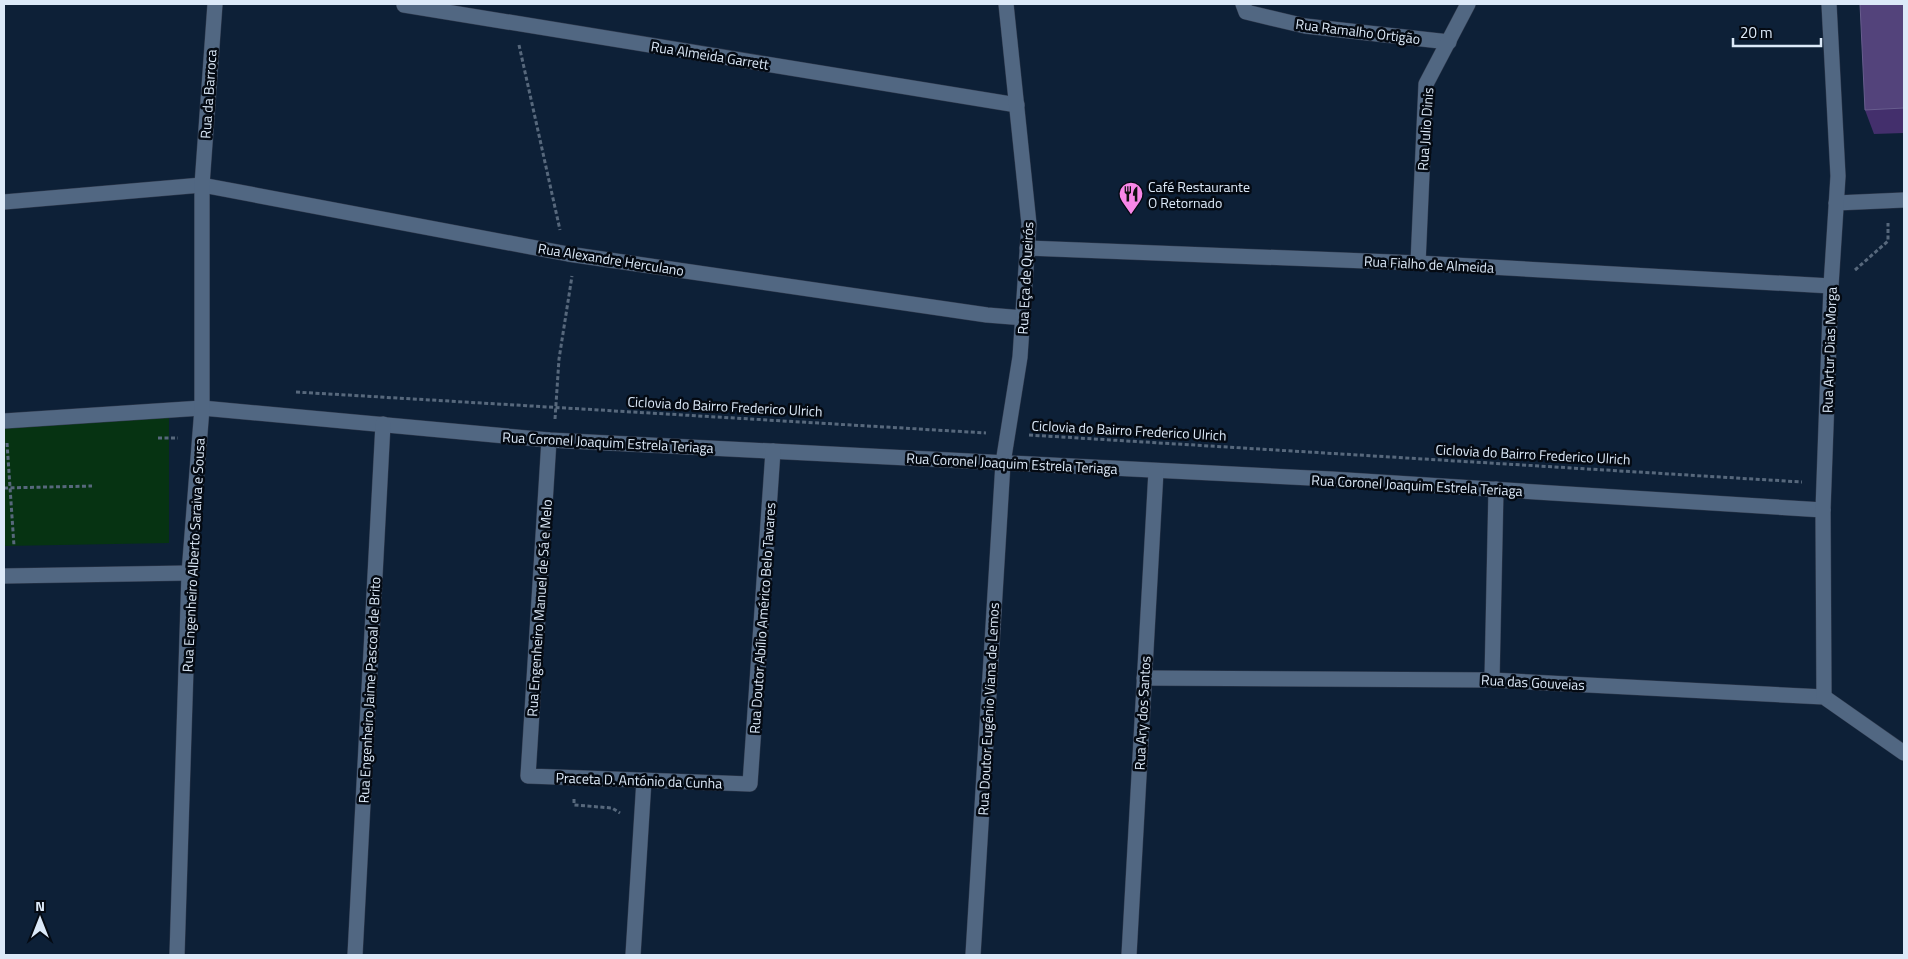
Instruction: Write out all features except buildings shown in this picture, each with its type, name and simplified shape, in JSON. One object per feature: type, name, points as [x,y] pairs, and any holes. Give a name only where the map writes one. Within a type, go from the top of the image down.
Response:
[{"type":"street","name":"Rua da Barroca","points":[[202,185],[215,4]]},
{"type":"street","name":"Rua Eça de Queirós","points":[[1003,463],[1020,357],[1029,224],[1006,4]]},
{"type":"street","name":"Rua Ramalho Ortigão","points":[[1243,4],[1246,12],[1305,26],[1449,42]]},
{"type":"street","name":"Rua Julio Dinis","points":[[1418,263],[1426,84],[1468,4]]},
{"type":"street","name":"Rua Artur Dias Morga","points":[[1824,697],[1823,510],[1831,286],[1838,176],[1829,4]]},
{"type":"street","name":"Rua Almeida Garrett","points":[[404,5],[1017,105]]},
{"type":"street","name":"Rua Alexandre Herculano","points":[[4,202],[202,185],[568,254],[987,315],[1023,318]]},
{"type":"street","name":"Rua Engenheiro Alberto Saraiva e Sousa","points":[[177,955],[189,572],[202,408],[202,185]]},
{"type":"street","points":[[1836,203],[1904,200]]},
{"type":"street","name":"Rua Fialho de Almeida","points":[[1028,248],[1418,263],[1831,286]]},
{"type":"street","name":"Rua Coronel Joaquim Estrela Teriaga","points":[[4,421],[202,408],[549,440],[1496,489],[1823,510]]},
{"type":"street","name":"Rua Engenheiro Jaime Pascoal de Brito","points":[[355,955],[383,424]]},
{"type":"street","name":"Rua Engenheiro Manuel de Sá e Melo","points":[[528,776],[549,440]]},
{"type":"street","name":"Rua Doutor Abílio Américo Belo Tavares","points":[[750,784],[773,451]]},
{"type":"street","name":"Rua Doutor Eugénio Viana de Lemos","points":[[973,955],[1003,463]]},
{"type":"street","name":"Rua Ary dos Santos","points":[[1129,955],[1156,471]]},
{"type":"street","points":[[1492,680],[1496,489]]},
{"type":"street","points":[[4,576],[189,572]]},
{"type":"street","name":"Rua das Gouveias","points":[[1144,678],[1492,680],[1824,697]]},
{"type":"street","points":[[1824,697],[1904,753]]},
{"type":"street","name":"Praceta D. António da Cunha","points":[[528,776],[750,784]]},
{"type":"street","points":[[633,955],[644,780]]},
{"type":"path","points":[[1853,271],[1888,241],[1887,201]]},
{"type":"path","name":"Ciclovia do Bairro Frederico Ulrich","points":[[287,391],[1824,483]]},
{"type":"path","points":[[7,438],[14,546]]},
{"type":"path","points":[[158,438],[200,439]]},
{"type":"path","points":[[4,488],[92,486]]},
{"type":"green space","points":[[169,417],[169,543],[4,546],[4,428]]},
{"type":"place","name":"Café Restaurante O Retornado","points":[[1131,215]]}]
